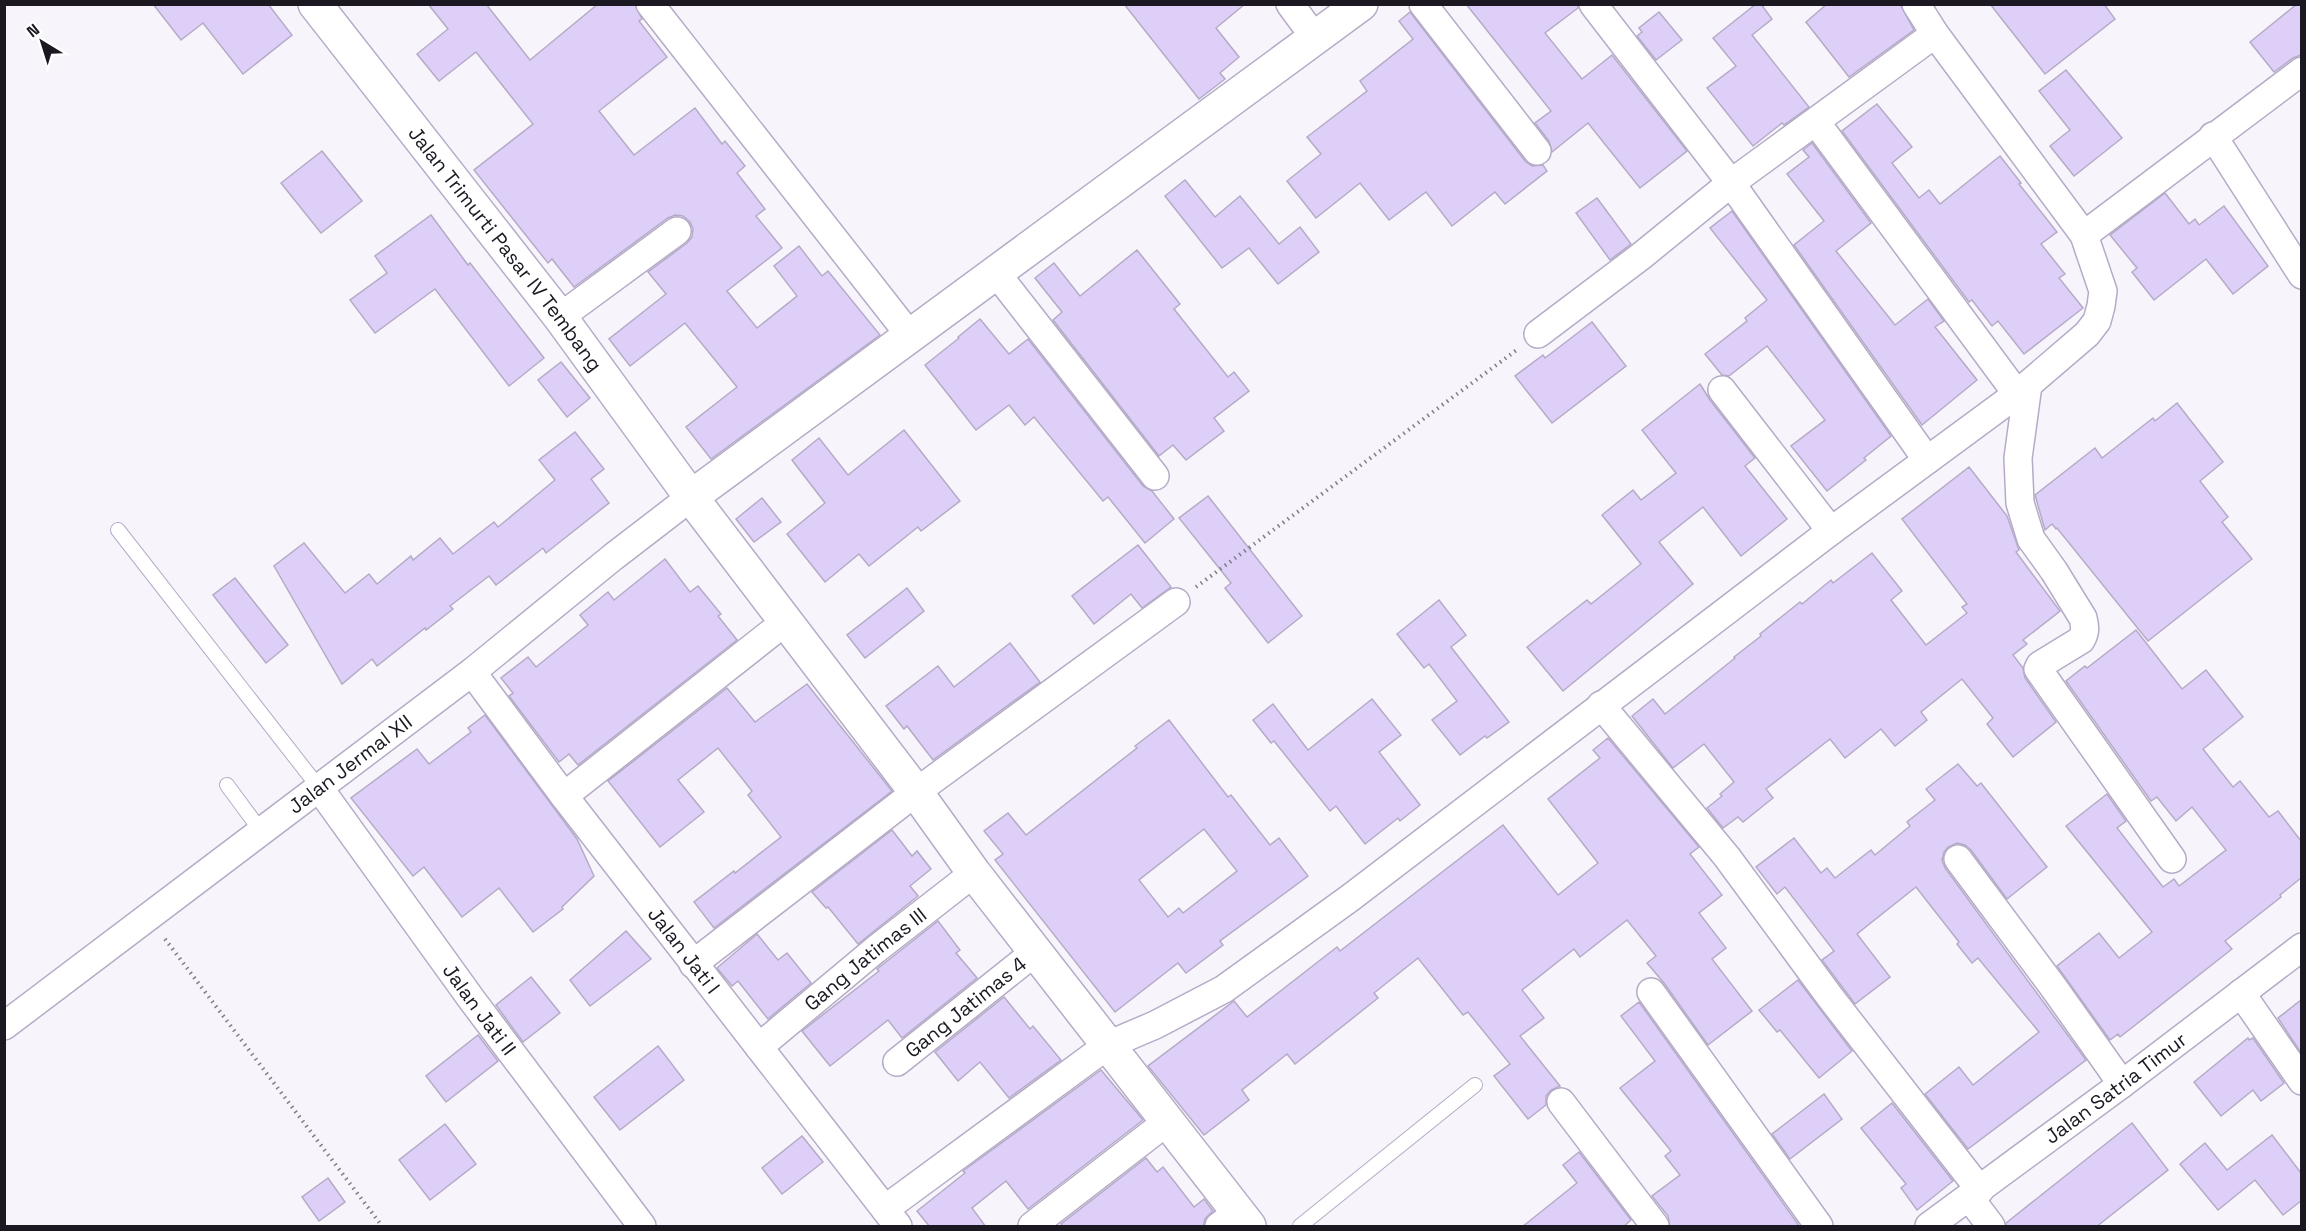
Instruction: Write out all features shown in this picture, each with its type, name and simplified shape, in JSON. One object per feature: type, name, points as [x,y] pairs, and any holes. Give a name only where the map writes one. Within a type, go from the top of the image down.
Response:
[{"type":"street","name":"Jalan Trimurti Pasar IV Tembang","points":[[315,4],[560,317],[691,497],[916,792],[974,873],[1168,1121],[1235,1222]]},
{"type":"street","points":[[650,4],[911,337]]},
{"type":"street","points":[[1290,4],[1315,39]]},
{"type":"street","points":[[691,497],[1361,4]]},
{"type":"street","points":[[1423,4],[1537,152]]},
{"type":"street","points":[[1593,4],[1731,183],[1927,460]]},
{"type":"street","points":[[892,1218],[1108,1045],[1155,1025],[1224,989],[1350,898],[1831,531],[2023,390],[2087,334],[2097,321],[2102,306],[2103,291],[2084,235],[1935,34],[1916,4]]},
{"type":"street","points":[[1538,334],[1640,257],[1731,183],[1935,34]]},
{"type":"street","points":[[2084,235],[2301,71]]},
{"type":"street","points":[[1816,122],[2023,390],[2018,458],[2020,503],[2031,539],[2054,571],[2085,626],[2085,634],[2081,640],[2040,665],[2038,669],[2172,859]]},
{"type":"street","points":[[2213,136],[2301,275]]},
{"type":"street","points":[[560,317],[677,231]]},
{"type":"street","points":[[997,274],[1155,476]]},
{"type":"street","points":[[1722,390],[1831,531]]},
{"type":"street","name":"Jalan Jermal XII","points":[[4,1026],[472,672],[613,557],[691,497]]},
{"type":"street","points":[[693,964],[916,792],[1176,602]]},
{"type":"street","points":[[564,796],[785,622]]},
{"type":"street","name":"Jalan Jati I","points":[[472,672],[693,964],[892,1218]]},
{"type":"street","points":[[1601,705],[1727,857],[1974,1194],[1991,1227]]},
{"type":"street","name":"Jalan Jati II","points":[[320,789],[472,1000],[642,1227]]},
{"type":"street","points":[[1958,859],[2122,1084]]},
{"type":"street","name":"Gang Jatimas III","points":[[759,1047],[892,936],[974,873]]},
{"type":"street","name":"Jalan Satria Timur","points":[[1929,1227],[2122,1084],[2301,947]]},
{"type":"street","name":"Gang Jatimas 4","points":[[897,1062],[1035,952]]},
{"type":"street","points":[[1651,992],[1819,1227]]},
{"type":"street","points":[[2241,993],[2301,1081]]},
{"type":"street","points":[[1561,1102],[1655,1227]]},
{"type":"street","points":[[1032,1227],[1168,1121]]},
{"type":"lane","points":[[118,530],[320,789]]},
{"type":"lane","points":[[227,785],[261,831]]},
{"type":"lane","points":[[1300,1227],[1475,1085]]},
{"type":"path","points":[[1176,602],[1538,334]]},
{"type":"path","points":[[148,917],[382,1227]]},
{"type":"building","points":[[153,4],[268,4],[292,35],[243,74],[203,23],[181,40]]},
{"type":"building","points":[[428,4],[486,4],[530,60],[598,4],[635,4],[642,19],[639,21],[667,57],[599,111],[634,155],[695,108],[722,144],[725,141],[745,166],[737,173],[765,209],[756,216],[782,248],[727,291],[757,328],[797,296],[774,266],[799,246],[822,276],[828,271],[880,335],[711,459],[686,427],[737,387],[685,323],[630,366],[609,339],[666,294],[648,272],[687,243],[692,237],[693,229],[690,222],[683,216],[675,215],[668,218],[574,287],[552,259],[548,263],[474,170],[533,124],[476,52],[439,81],[417,54],[448,29]]},
{"type":"building","points":[[1124,4],[1245,4],[1216,28],[1239,57],[1220,73],[1225,79],[1199,99]]},
{"type":"building","points":[[1466,4],[1578,4],[1578,8],[1545,33],[1582,79],[1612,55],[1687,151],[1640,188],[1588,123],[1552,152],[1549,141],[1535,123],[1551,111]]},
{"type":"building","points":[[1756,4],[1761,4],[1772,19],[1752,35],[1809,107],[1784,125],[1782,123],[1753,146],[1707,88],[1736,66],[1713,38]]},
{"type":"building","points":[[1827,4],[1900,4],[1914,30],[1849,77],[1806,22]]},
{"type":"building","points":[[1990,4],[2104,4],[2115,19],[2045,74]]},
{"type":"building","points":[[2297,4],[2301,4],[2301,55],[2274,72],[2250,42]]},
{"type":"building","points":[[1410,12],[1525,161],[1532,166],[1543,165],[1547,171],[1505,204],[1495,192],[1452,226],[1426,192],[1389,220],[1360,183],[1316,218],[1287,181],[1321,154],[1307,137],[1367,91],[1360,81],[1413,39],[1399,21]]},
{"type":"building","points":[[1659,12],[1682,40],[1656,60],[1637,36],[1642,32],[1639,28]]},
{"type":"building","points":[[2066,70],[2122,138],[2074,176],[2050,146],[2070,130],[2039,91]]},
{"type":"building","points":[[1877,104],[1912,147],[1892,163],[1919,198],[1929,190],[1940,204],[2000,156],[2057,232],[2041,244],[2065,274],[2059,278],[2083,308],[2024,354],[1998,321],[1992,326],[1972,300],[1969,302],[1842,131]]},
{"type":"building","points":[[1812,143],[1871,223],[1836,251],[1895,325],[1928,299],[1944,321],[1935,327],[1977,380],[1922,425],[1794,245],[1824,221],[1787,174],[1809,157],[1803,150]]},
{"type":"building","points":[[322,151],[362,201],[321,233],[281,183]]},
{"type":"building","points":[[1185,180],[1215,217],[1240,196],[1279,244],[1300,227],[1319,252],[1278,284],[1249,248],[1222,268],[1165,196]]},
{"type":"building","points":[[2165,193],[2189,224],[2195,219],[2199,225],[2224,206],[2268,266],[2233,294],[2206,259],[2154,300],[2132,272],[2137,268],[2110,235]]},
{"type":"building","points":[[1597,198],[1631,244],[1610,260],[1576,213]]},
{"type":"building","points":[[1732,211],[1891,436],[1864,458],[1866,460],[1827,491],[1791,446],[1825,420],[1767,346],[1729,376],[1722,375],[1705,354],[1747,321],[1745,318],[1767,300],[1710,228]]},
{"type":"building","points":[[431,215],[468,265],[470,263],[544,358],[509,386],[435,289],[375,333],[350,300],[387,273],[375,256]]},
{"type":"building","points":[[1137,250],[1180,304],[1174,309],[1228,377],[1234,372],[1249,391],[1214,418],[1224,431],[1186,460],[1173,445],[1159,456],[1053,320],[1062,312],[1035,278],[1054,263],[1080,296]]},
{"type":"building","points":[[980,319],[1009,354],[1028,339],[1143,486],[1152,491],[1174,519],[1145,543],[1108,497],[1103,501],[1034,417],[1025,425],[1009,405],[976,430],[925,365]]},
{"type":"building","points":[[1592,322],[1626,366],[1552,423],[1515,376],[1543,355],[1545,358]]},
{"type":"building","points":[[561,362],[590,398],[567,417],[538,380]]},
{"type":"building","points":[[1700,384],[1755,458],[1745,466],[1787,519],[1741,556],[1703,507],[1659,542],[1693,584],[1563,691],[1527,647],[1587,600],[1591,604],[1641,564],[1602,515],[1633,490],[1641,500],[1676,473],[1642,430]]},
{"type":"building","points":[[2177,403],[2223,462],[2200,481],[2228,517],[2222,522],[2252,559],[2148,641],[2057,528],[2052,524],[2045,530],[2035,495],[2095,448],[2102,458],[2153,418],[2155,421]]},
{"type":"building","points":[[904,430],[960,501],[921,531],[918,527],[869,566],[859,554],[825,582],[787,534],[825,503],[792,460],[819,438],[848,475]]},
{"type":"building","points":[[575,432],[604,469],[591,479],[609,503],[546,553],[543,548],[496,585],[489,576],[450,606],[453,609],[377,666],[372,659],[342,684],[274,566],[304,543],[345,593],[369,574],[377,584],[411,556],[413,560],[440,538],[453,554],[494,522],[498,527],[555,480],[539,460]]},
{"type":"building","points":[[1969,467],[2007,516],[2019,550],[2016,552],[2060,611],[2023,640],[2027,644],[2013,655],[2023,668],[2025,678],[2056,722],[2013,757],[1987,724],[1993,718],[1962,679],[1921,712],[1927,720],[1895,746],[1881,729],[1845,758],[1830,739],[1766,789],[1773,798],[1743,822],[1738,817],[1723,828],[1707,808],[1734,782],[1704,744],[1673,768],[1632,716],[1653,699],[1665,714],[1800,602],[1802,604],[1831,580],[1833,583],[1872,553],[1902,591],[1891,600],[1926,645],[1967,613],[1962,607],[1967,604],[1902,519]]},
{"type":"building","points":[[1208,496],[1302,616],[1268,643],[1225,588],[1231,583],[1179,518]]},
{"type":"building","points":[[762,498],[781,522],[754,542],[736,519]]},
{"type":"building","points":[[1138,545],[1171,587],[1142,608],[1131,594],[1094,624],[1072,596]]},
{"type":"building","points":[[665,559],[690,592],[698,586],[721,614],[718,616],[737,640],[578,765],[569,754],[559,762],[509,696],[513,693],[501,678],[528,657],[536,667],[588,625],[580,615],[608,592],[614,600]]},
{"type":"building","points":[[235,578],[288,645],[266,663],[213,595]]},
{"type":"building","points":[[907,588],[924,611],[865,658],[847,635]]},
{"type":"building","points":[[1439,600],[1466,635],[1451,647],[1509,722],[1460,755],[1432,720],[1457,701],[1429,664],[1424,668],[1397,634]]},
{"type":"building","points":[[2136,630],[2182,689],[2206,670],[2243,717],[2203,749],[2233,787],[2240,781],[2269,817],[2278,811],[2301,841],[2301,878],[2280,895],[2281,897],[2225,941],[2232,949],[2120,1037],[2118,1034],[2110,1040],[2057,966],[2099,933],[2119,958],[2152,932],[2066,826],[2107,794],[2126,821],[2117,828],[2163,887],[2174,879],[2179,886],[2226,850],[2192,807],[2176,821],[2157,797],[2151,801],[2066,681],[2085,666],[2087,668]]},
{"type":"building","points":[[1010,643],[1040,682],[933,760],[907,726],[904,729],[886,706],[938,666],[954,687]]},
{"type":"building","points":[[807,684],[892,791],[714,928],[694,902],[781,837],[748,795],[752,791],[718,748],[678,780],[704,812],[660,847],[608,781],[727,688],[755,722]]},
{"type":"building","points":[[1372,699],[1401,735],[1379,752],[1420,805],[1400,821],[1398,818],[1365,844],[1336,806],[1330,811],[1274,741],[1271,743],[1253,720],[1273,704],[1308,750]]},
{"type":"building","points":[[485,715],[577,839],[594,876],[562,907],[563,909],[533,932],[499,888],[462,917],[424,867],[413,876],[351,798],[417,749],[429,764],[471,732],[468,728]]},
{"type":"building","points":[[1169,720],[1228,797],[1231,795],[1270,845],[1279,838],[1308,876],[1220,941],[1223,945],[1186,973],[1178,963],[1115,1012],[995,860],[1003,854],[984,831],[1008,813],[1026,835],[1137,748],[1135,746]],"holes":[[[1204,829],[1237,871],[1183,913],[1179,908],[1168,917],[1139,880]]]},
{"type":"building","points":[[1608,738],[1699,847],[1690,854],[1722,895],[1699,913],[1726,948],[1712,959],[1752,1011],[1708,1045],[1647,963],[1656,956],[1627,920],[1580,957],[1574,949],[1522,990],[1544,1018],[1520,1036],[1560,1086],[1551,1090],[1546,1096],[1546,1105],[1528,1119],[1494,1076],[1510,1064],[1468,1012],[1463,1015],[1418,958],[1374,993],[1378,998],[1295,1064],[1287,1054],[1242,1090],[1249,1100],[1204,1135],[1148,1066],[1234,1001],[1247,1017],[1337,947],[1340,951],[1503,825],[1558,895],[1598,863],[1548,799],[1600,758],[1593,750]]},
{"type":"building","points":[[1958,764],[1977,786],[1981,783],[2047,867],[2007,899],[1965,845],[1957,843],[1948,847],[1942,860],[1945,868],[2086,1060],[1968,1149],[1925,1094],[1959,1067],[1973,1085],[2039,1032],[1978,958],[1972,963],[1957,944],[1959,942],[1916,887],[1857,934],[1890,977],[1855,1004],[1822,960],[1834,951],[1785,887],[1777,894],[1756,867],[1794,838],[1821,873],[1827,868],[1835,878],[1871,850],[1875,855],[1910,826],[1907,822],[1935,800],[1926,789]]},
{"type":"building","points":[[892,830],[912,856],[917,851],[931,869],[910,886],[918,896],[858,944],[828,907],[826,908],[812,892]]},
{"type":"building","points":[[938,921],[960,950],[956,953],[977,978],[902,1038],[888,1020],[830,1066],[802,1031]]},
{"type":"building","points":[[626,931],[651,959],[590,1006],[570,980]]},
{"type":"building","points":[[757,934],[778,960],[787,953],[811,983],[768,1019],[738,981],[732,986],[717,968]]},
{"type":"building","points":[[531,977],[560,1013],[523,1042],[496,1005]]},
{"type":"building","points":[[1798,980],[1852,1051],[1819,1078],[1780,1030],[1777,1032],[1759,1010]]},
{"type":"building","points":[[1004,997],[1030,1029],[1033,1026],[1061,1060],[1009,1098],[980,1062],[958,1081],[935,1052]]},
{"type":"building","points":[[2301,1000],[2301,1053],[2278,1018]]},
{"type":"building","points":[[1639,1002],[1800,1227],[1670,1227],[1668,1216],[1652,1196],[1680,1175],[1665,1156],[1671,1151],[1620,1088],[1655,1061],[1621,1016]]},
{"type":"building","points":[[478,1035],[498,1061],[446,1102],[426,1076]]},
{"type":"building","points":[[2248,1038],[2249,1040],[2253,1038],[2284,1083],[2261,1101],[2253,1090],[2221,1116],[2194,1082]]},
{"type":"building","points":[[658,1046],[684,1080],[620,1130],[594,1097]]},
{"type":"building","points":[[1101,1070],[1143,1120],[1028,1209],[1006,1181],[972,1208],[986,1227],[930,1227],[917,1211],[965,1173],[963,1171]]},
{"type":"building","points":[[1824,1094],[1842,1119],[1790,1159],[1772,1134]]},
{"type":"building","points":[[1892,1103],[1953,1181],[1917,1210],[1901,1188],[1906,1184],[1861,1128]]},
{"type":"building","points":[[2132,1123],[2168,1170],[2096,1227],[2006,1227],[2006,1223]]},
{"type":"building","points":[[445,1124],[476,1164],[430,1200],[399,1160]]},
{"type":"building","points":[[2272,1135],[2301,1173],[2301,1201],[2283,1215],[2255,1180],[2218,1210],[2180,1164],[2205,1143],[2227,1170]]},
{"type":"building","points":[[802,1136],[823,1162],[782,1194],[762,1168]]},
{"type":"building","points":[[1579,1152],[1631,1220],[1623,1227],[1522,1227],[1577,1183],[1563,1165]]},
{"type":"building","points":[[1146,1158],[1157,1172],[1163,1167],[1194,1207],[1204,1199],[1213,1211],[1205,1219],[1203,1227],[1063,1227],[1061,1224]]},
{"type":"building","points":[[328,1178],[345,1202],[319,1221],[302,1197]]}]
